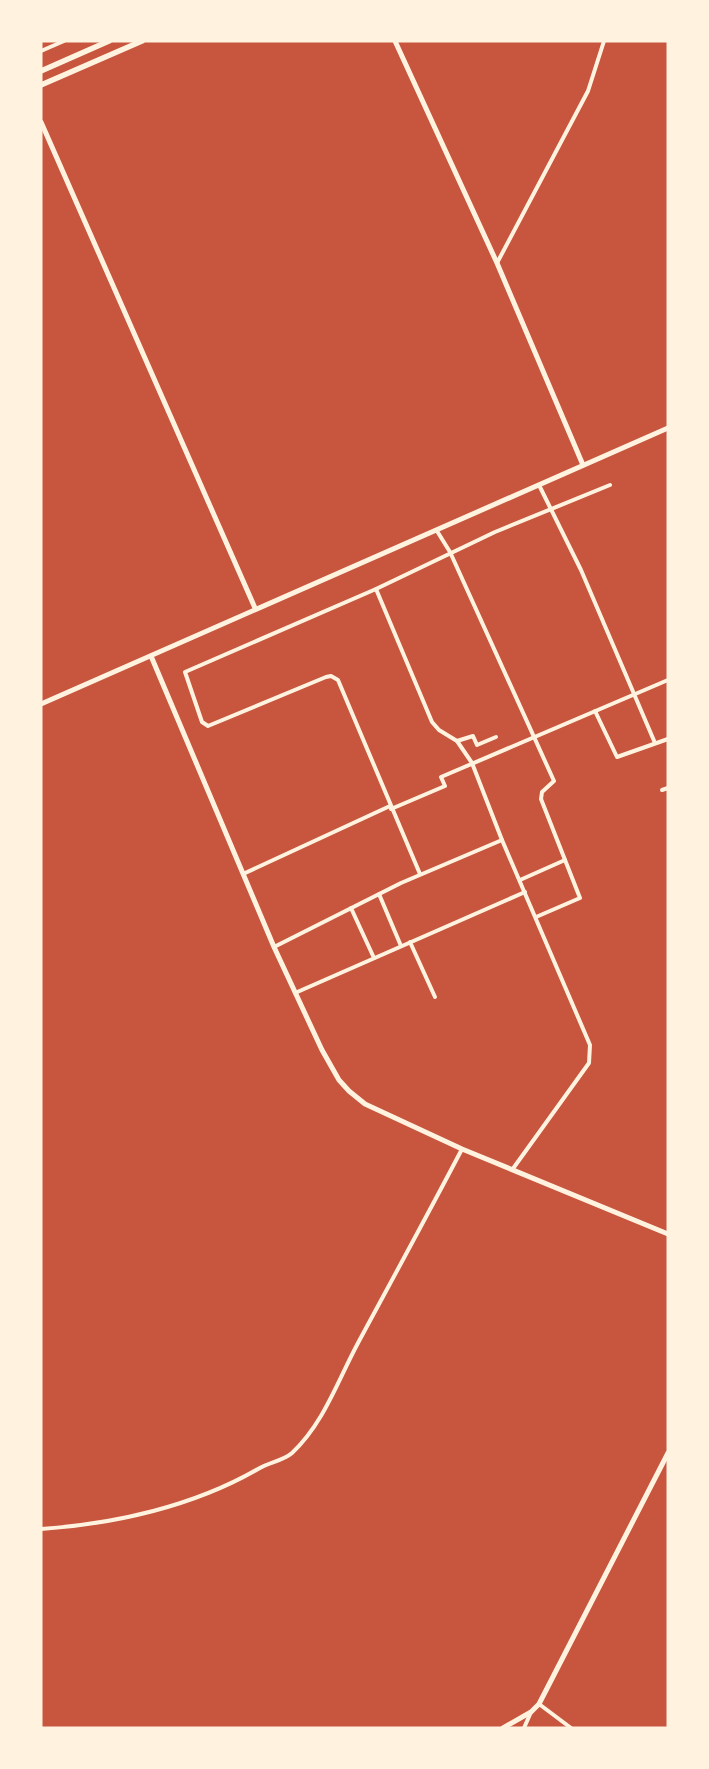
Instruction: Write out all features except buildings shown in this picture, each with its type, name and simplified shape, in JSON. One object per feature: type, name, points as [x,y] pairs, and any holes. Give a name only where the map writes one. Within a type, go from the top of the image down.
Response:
[{"type":"main road","points":[[41,71],[109,41]]},
{"type":"main road","points":[[41,85],[142,41]]},
{"type":"street","points":[[41,51],[64,41]]},
{"type":"street","points":[[395,41],[497,263],[583,465]]},
{"type":"street","points":[[497,263],[588,92],[604,41]]},
{"type":"street","points":[[41,122],[255,608]]},
{"type":"street","points":[[41,704],[255,608],[668,428]]},
{"type":"street","points":[[539,485],[581,570],[654,744]]},
{"type":"street","points":[[420,874],[338,680],[326,677],[208,726],[202,722],[185,672],[376,589],[450,552],[610,485]]},
{"type":"street","points":[[437,530],[450,552],[554,781],[542,792],[541,799],[580,898],[536,916]]},
{"type":"street","points":[[376,589],[432,722],[440,730],[457,741],[472,763],[502,840],[536,916],[591,1052],[589,1062],[512,1170]]},
{"type":"street","points":[[151,656],[274,947],[322,1050],[339,1080],[349,1091],[378,1111],[462,1149],[668,1234]]},
{"type":"street","points":[[243,874],[391,807],[445,786],[441,777],[668,680]]},
{"type":"street","points":[[595,711],[618,757],[668,739]]},
{"type":"street","points":[[457,741],[472,736],[477,745],[496,737]]},
{"type":"street","points":[[662,790],[668,788]]},
{"type":"street","points":[[274,947],[420,874],[502,840]]},
{"type":"street","points":[[520,880],[565,860]]},
{"type":"street","points":[[295,993],[525,892]]},
{"type":"street","points":[[378,894],[401,946]]},
{"type":"street","points":[[351,908],[374,958]]},
{"type":"street","points":[[410,942],[436,997]]},
{"type":"street","points":[[41,1529],[96,1523],[176,1504],[242,1479],[290,1454],[313,1428],[333,1395],[357,1345],[462,1149]]},
{"type":"street","points":[[504,1728],[531,1712],[539,1704],[668,1453]]},
{"type":"street","points":[[539,1704],[571,1728]]},
{"type":"street","points":[[524,1728],[531,1712]]}]
